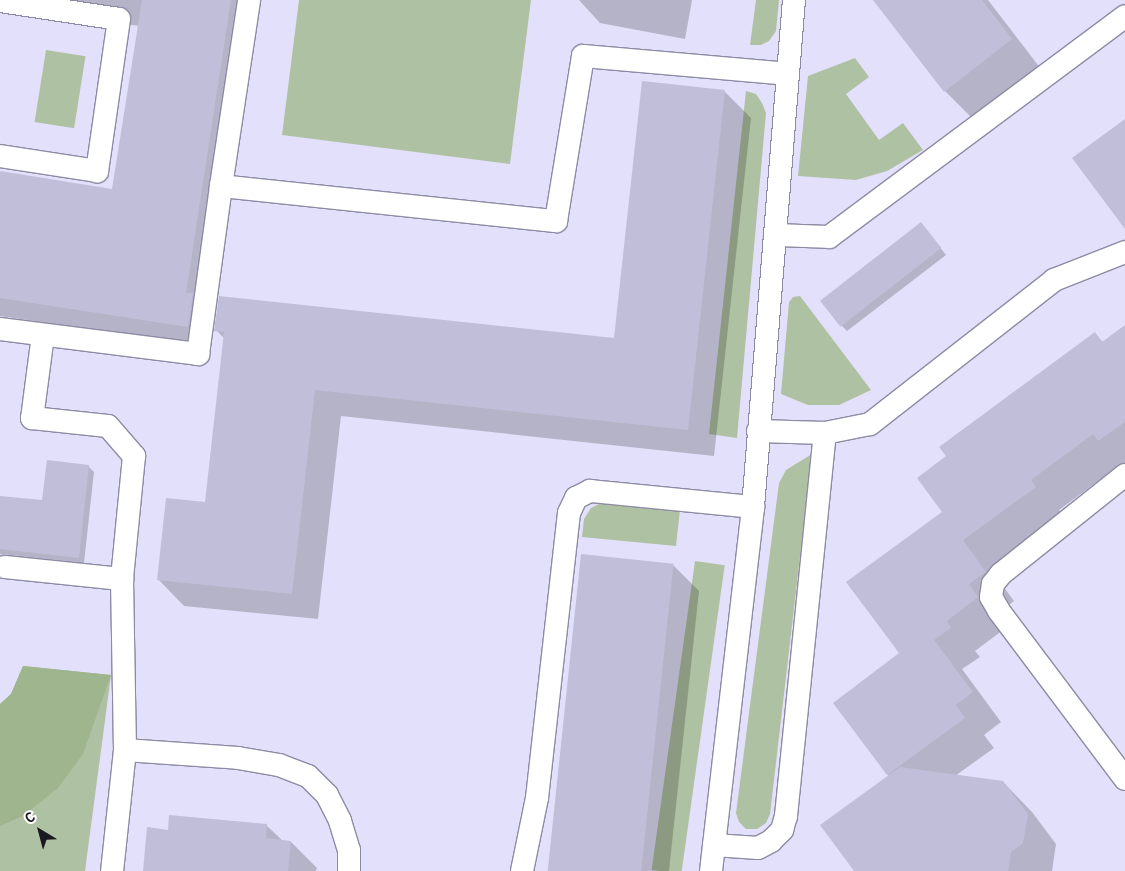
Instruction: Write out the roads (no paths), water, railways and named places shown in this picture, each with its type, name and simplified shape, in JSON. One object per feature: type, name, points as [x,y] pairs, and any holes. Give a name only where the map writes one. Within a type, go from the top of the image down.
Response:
[{"type":"lane","points":[[0,329],[198,354],[249,0]]},
{"type":"lane","points":[[711,871],[753,507],[794,0]]},
{"type":"lane","points":[[0,1],[119,19],[97,170],[0,156]]},
{"type":"lane","points":[[775,235],[829,237],[1125,16]]},
{"type":"lane","points":[[221,186],[556,221],[583,56],[787,74]]},
{"type":"lane","points":[[758,431],[826,433],[870,424],[1054,280],[1125,252]]},
{"type":"lane","points":[[43,335],[32,418],[108,426],[134,456],[122,578],[125,750],[112,871]]},
{"type":"lane","points":[[714,845],[758,848],[771,841],[782,830],[786,816],[826,433]]},
{"type":"lane","points":[[1125,475],[1001,574],[993,584],[991,597],[999,611],[1125,779]]},
{"type":"lane","points":[[522,871],[538,789],[569,513],[576,498],[590,491],[753,507]]},
{"type":"lane","points":[[5,567],[122,578]]},
{"type":"lane","points":[[125,750],[238,758],[279,765],[308,776],[327,795],[340,821],[349,850],[349,871]]}]
